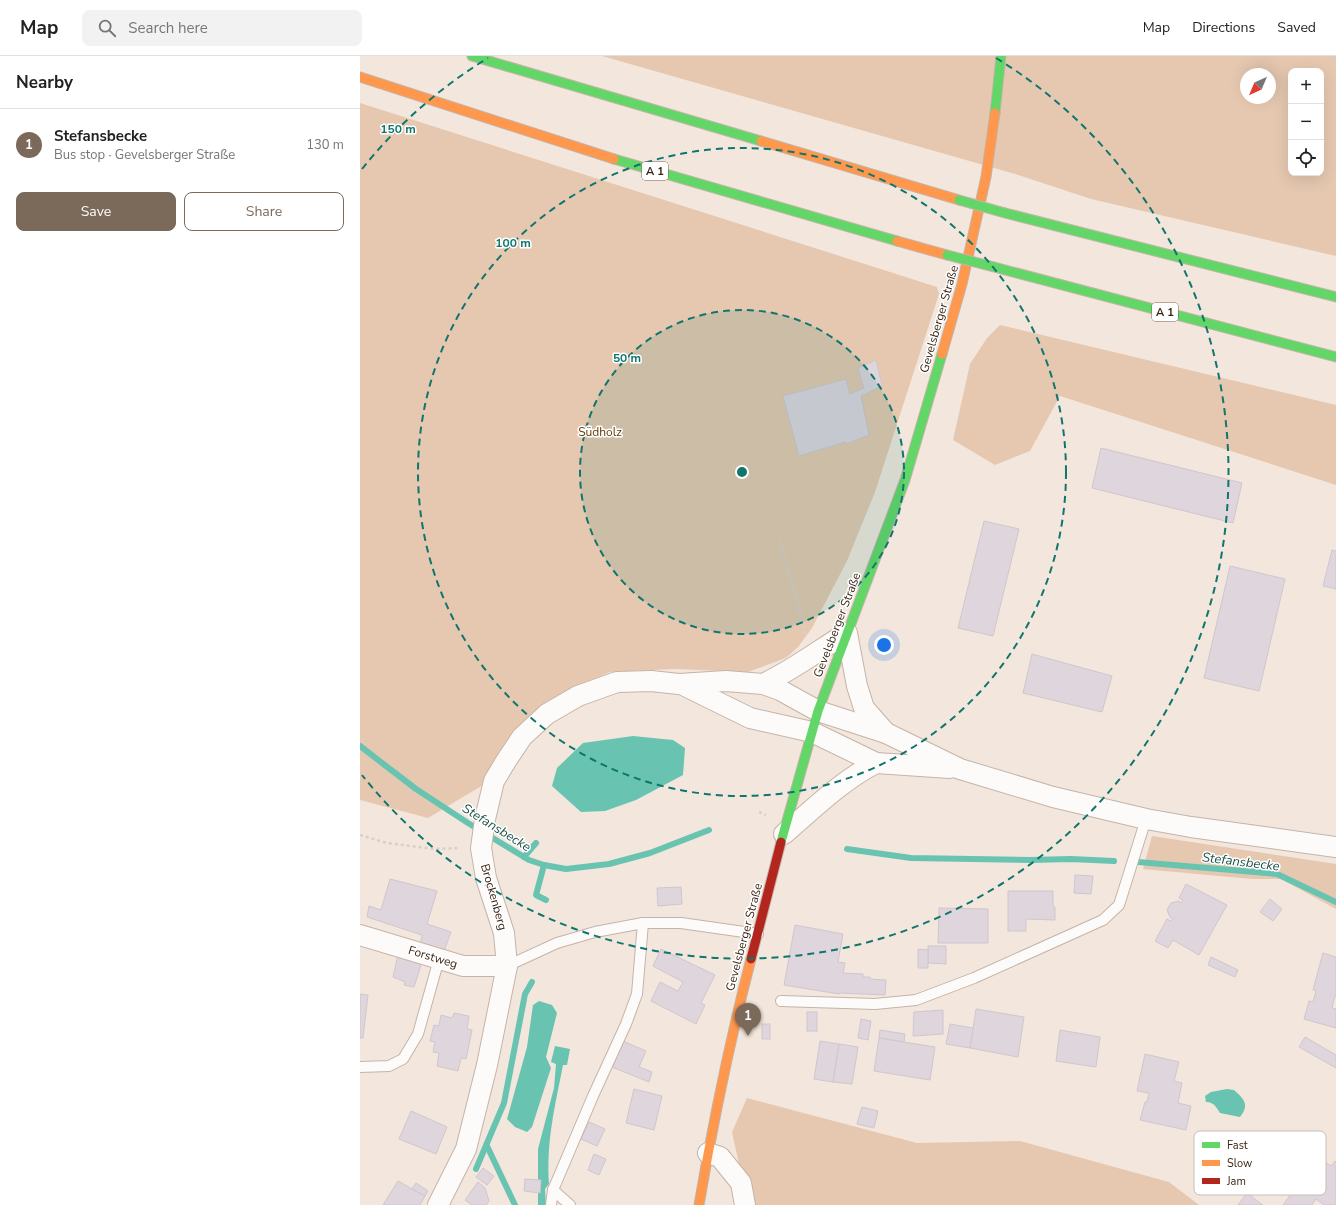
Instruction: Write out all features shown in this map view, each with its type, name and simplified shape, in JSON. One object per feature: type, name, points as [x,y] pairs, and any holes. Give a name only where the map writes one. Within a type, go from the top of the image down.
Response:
[{"type":"main road","points":[[472,56],[1005,213],[1336,297]]},
{"type":"main road","name":"Gevelsberger Straße","points":[[699,1205],[708,1153],[739,1005],[812,732],[818,711],[905,480],[962,284],[986,177],[999,84],[1001,56]]},
{"type":"main road","name":"A 1","points":[[360,77],[588,151],[948,255],[1336,357]]},
{"type":"street","points":[[763,684],[794,668],[847,633],[857,686],[864,708],[886,733]]},
{"type":"street","name":"Brockenberg","points":[[438,1205],[466,1148],[487,1065],[507,966],[504,933],[486,878],[481,848],[485,819],[494,781],[522,737],[547,714],[578,696],[616,682],[651,681],[679,684],[726,681],[763,684],[780,690],[818,711]]},
{"type":"street","name":"Brockenberg","points":[[679,684],[750,718],[812,732]]},
{"type":"street","points":[[818,711],[886,733],[960,769],[1053,796],[1146,819],[1191,827],[1336,846]]},
{"type":"street","points":[[812,732],[876,764],[960,769]]},
{"type":"street","points":[[784,834],[837,788],[863,770],[876,764]]},
{"type":"street","name":"Forstweg","points":[[360,935],[463,966],[507,966]]},
{"type":"street","points":[[708,1153],[720,1157],[740,1183],[745,1205]]},
{"type":"lane","points":[[781,1001],[876,1004],[916,1000],[974,978],[1103,920],[1119,905],[1146,819]]},
{"type":"lane","points":[[551,1205],[553,1190],[626,1024],[637,994],[643,923]]},
{"type":"lane","points":[[507,966],[557,943],[595,932],[643,923],[681,923],[758,934]]},
{"type":"lane","points":[[360,1067],[390,1066],[403,1059],[418,1034],[439,959]]},
{"type":"lane","points":[[553,1190],[570,1205]]},
{"type":"path","points":[[780,539],[798,602],[805,634],[814,654]]},
{"type":"path","points":[[360,835],[387,843],[434,849],[481,848]]},
{"type":"green space","points":[[602,56],[1336,56],[1336,256],[1091,199],[1015,174]]},
{"type":"green space","name":"Südholz","points":[[360,103],[937,287],[939,294],[875,492],[847,561],[812,628],[798,647],[787,657],[748,672],[674,669],[610,672],[570,689],[550,700],[517,727],[483,785],[428,818],[360,800]]},
{"type":"green space","points":[[1000,325],[1336,405],[1336,485],[1060,396],[1030,451],[995,465],[953,440],[970,364],[987,338]]},
{"type":"green space","points":[[1152,836],[1336,864],[1336,909],[1281,879],[1252,879],[1143,869]]},
{"type":"green space","points":[[747,1098],[917,1143],[1020,1141],[1169,1182],[1199,1205],[748,1205],[732,1132]]},
{"type":"water","points":[[633,736],[673,740],[685,748],[683,775],[636,800],[605,811],[581,812],[552,786],[557,768],[583,743]]},
{"type":"water","points":[[539,1001],[552,1005],[557,1013],[546,1057],[551,1068],[532,1127],[527,1132],[515,1127],[507,1119],[527,1047],[533,1005]]},
{"type":"water","points":[[555,1046],[570,1049],[567,1065],[563,1065],[554,1110],[549,1153],[549,1184],[545,1189],[546,1205],[538,1205],[538,1149],[554,1088],[556,1064],[551,1062]]},
{"type":"water","points":[[1227,1089],[1234,1090],[1243,1099],[1245,1109],[1240,1117],[1220,1113],[1213,1104],[1206,1102],[1205,1096],[1211,1092]]},
{"type":"building","points":[[876,360],[882,386],[861,396],[869,435],[846,444],[845,442],[799,456],[783,396],[846,379],[850,394],[864,388],[858,368]]},
{"type":"building","points":[[1101,448],[1242,483],[1233,523],[1092,488]]},
{"type":"building","points":[[984,521],[1019,529],[993,636],[958,628]]},
{"type":"building","points":[[1332,550],[1336,551],[1336,589],[1323,586]]},
{"type":"building","points":[[1230,566],[1285,579],[1259,691],[1204,678]]},
{"type":"building","points":[[1032,654],[1112,676],[1102,712],[1023,693]]},
{"type":"building","points":[[1075,875],[1093,876],[1091,894],[1074,893]]},
{"type":"building","points":[[390,879],[437,891],[427,924],[451,932],[444,951],[420,945],[422,935],[367,917],[369,906],[381,910]]},
{"type":"building","points":[[1186,884],[1227,905],[1199,955],[1173,940],[1168,948],[1155,941],[1167,919],[1171,921],[1173,919],[1170,917],[1167,910],[1171,903],[1179,901],[1181,903],[1183,900],[1179,898]]},
{"type":"building","points":[[681,887],[682,904],[658,906],[657,888]]},
{"type":"building","points":[[1008,891],[1053,891],[1055,920],[1026,919],[1026,931],[1008,931]]},
{"type":"building","points":[[1270,899],[1282,909],[1273,921],[1260,912]]},
{"type":"building","points":[[939,908],[988,909],[988,943],[938,943]]},
{"type":"building","points":[[795,925],[843,934],[838,962],[845,963],[843,973],[863,974],[863,977],[870,977],[870,979],[886,980],[885,995],[839,994],[784,985]]},
{"type":"building","points":[[928,946],[946,946],[946,964],[928,963]]},
{"type":"building","points":[[661,949],[715,975],[701,1003],[705,1005],[696,1024],[651,1001],[660,982],[678,991],[683,982],[653,966]]},
{"type":"building","points":[[918,949],[928,950],[928,968],[918,968]]},
{"type":"building","points":[[1323,953],[1336,957],[1336,997],[1335,996],[1332,1008],[1336,1009],[1336,1028],[1304,1019],[1309,1001],[1313,1002],[1316,991],[1313,990]]},
{"type":"building","points":[[398,955],[422,962],[414,987],[404,985],[405,982],[393,977]]},
{"type":"building","points":[[1211,957],[1238,970],[1235,977],[1208,965]]},
{"type":"building","points":[[360,994],[368,995],[363,1038],[360,1038]]},
{"type":"building","points":[[976,1009],[1024,1017],[1018,1057],[970,1048]]},
{"type":"building","points":[[943,1010],[943,1034],[913,1036],[914,1012]]},
{"type":"building","points":[[807,1012],[817,1012],[817,1031],[807,1031]]},
{"type":"building","points":[[454,1013],[469,1016],[467,1029],[472,1030],[466,1059],[461,1058],[458,1071],[437,1066],[439,1053],[433,1052],[435,1042],[430,1041],[434,1025],[439,1026],[441,1015],[452,1018]]},
{"type":"building","points":[[861,1019],[871,1021],[868,1040],[858,1038]]},
{"type":"building","points":[[762,1024],[770,1024],[770,1039],[762,1039]]},
{"type":"building","points":[[950,1024],[973,1028],[970,1048],[946,1044]]},
{"type":"building","points":[[880,1030],[905,1034],[904,1042],[879,1038]]},
{"type":"building","points":[[1060,1030],[1100,1037],[1096,1067],[1056,1061]]},
{"type":"building","points":[[1305,1037],[1336,1055],[1336,1068],[1299,1047]]},
{"type":"building","points":[[879,1038],[935,1047],[930,1080],[874,1071]]},
{"type":"building","points":[[623,1041],[646,1051],[639,1067],[652,1072],[649,1082],[612,1067]]},
{"type":"building","points":[[820,1041],[839,1044],[833,1082],[814,1079]]},
{"type":"building","points":[[839,1044],[858,1047],[852,1084],[833,1082]]},
{"type":"building","points":[[1145,1054],[1179,1062],[1174,1081],[1182,1083],[1178,1103],[1191,1106],[1186,1130],[1140,1120],[1149,1093],[1137,1091]]},
{"type":"building","points":[[634,1089],[662,1096],[654,1130],[626,1123]]},
{"type":"building","points":[[862,1107],[878,1111],[874,1128],[857,1124]]},
{"type":"building","points":[[411,1111],[447,1127],[436,1154],[399,1139]]},
{"type":"building","points":[[589,1122],[605,1129],[597,1146],[581,1139]]},
{"type":"building","points":[[594,1154],[606,1159],[599,1175],[588,1170]]},
{"type":"building","points":[[1335,1161],[1336,1162],[1336,1205],[1324,1205],[1316,1199],[1312,1205],[1283,1205],[1290,1195],[1326,1195],[1326,1163],[1331,1166]]},
{"type":"building","points":[[483,1168],[494,1176],[487,1185],[476,1177]]},
{"type":"building","points":[[525,1179],[541,1180],[540,1193],[524,1191]]},
{"type":"building","points":[[398,1181],[425,1196],[420,1205],[383,1205]]},
{"type":"building","points":[[478,1182],[485,1188],[489,1201],[486,1205],[472,1205],[465,1200]]},
{"type":"building","points":[[416,1183],[428,1191],[425,1196],[412,1189]]},
{"type":"building","points":[[1246,1195],[1250,1195],[1263,1205],[1238,1205]]},
{"type":"waterway","name":"Stefansbecke","points":[[360,746],[416,789],[468,823],[529,860],[544,865],[566,869],[609,864],[650,853],[709,830]]},
{"type":"waterway","points":[[524,857],[536,843]]},
{"type":"waterway","name":"Stefansbecke","points":[[847,849],[911,858],[1030,860],[1071,859],[1114,861]]},
{"type":"waterway","name":"Stefansbecke","points":[[1138,862],[1277,874],[1336,902]]},
{"type":"waterway","points":[[544,865],[536,895],[546,900]]},
{"type":"waterway","points":[[476,1169],[504,1103],[525,994],[532,982]]},
{"type":"waterway","points":[[487,1146],[515,1205]]},
{"type":"traffic: fast","points":[[472,56],[761,141]]},
{"type":"traffic: fast","points":[[995,113],[1001,56]]},
{"type":"traffic: fast","points":[[614,159],[897,241]]},
{"type":"traffic: fast","points":[[959,200],[1005,213]]},
{"type":"traffic: fast","points":[[1005,213],[1336,297]]},
{"type":"traffic: fast","points":[[947,255],[994,267]]},
{"type":"traffic: fast","points":[[994,267],[1336,357]]},
{"type":"traffic: fast","points":[[781,842],[818,711],[905,480],[942,354]]},
{"type":"traffic: slow","points":[[360,77],[614,159]]},
{"type":"traffic: slow","points":[[942,354],[962,284],[986,177],[995,113]]},
{"type":"traffic: slow","points":[[761,141],[959,200]]},
{"type":"traffic: slow","points":[[897,241],[947,255]]},
{"type":"traffic: slow","points":[[699,1205],[722,1082],[751,959]]},
{"type":"traffic: jam","points":[[751,959],[781,842]]},
{"type":"place","name":"Stefansbecke","points":[[748,1036]]}]
